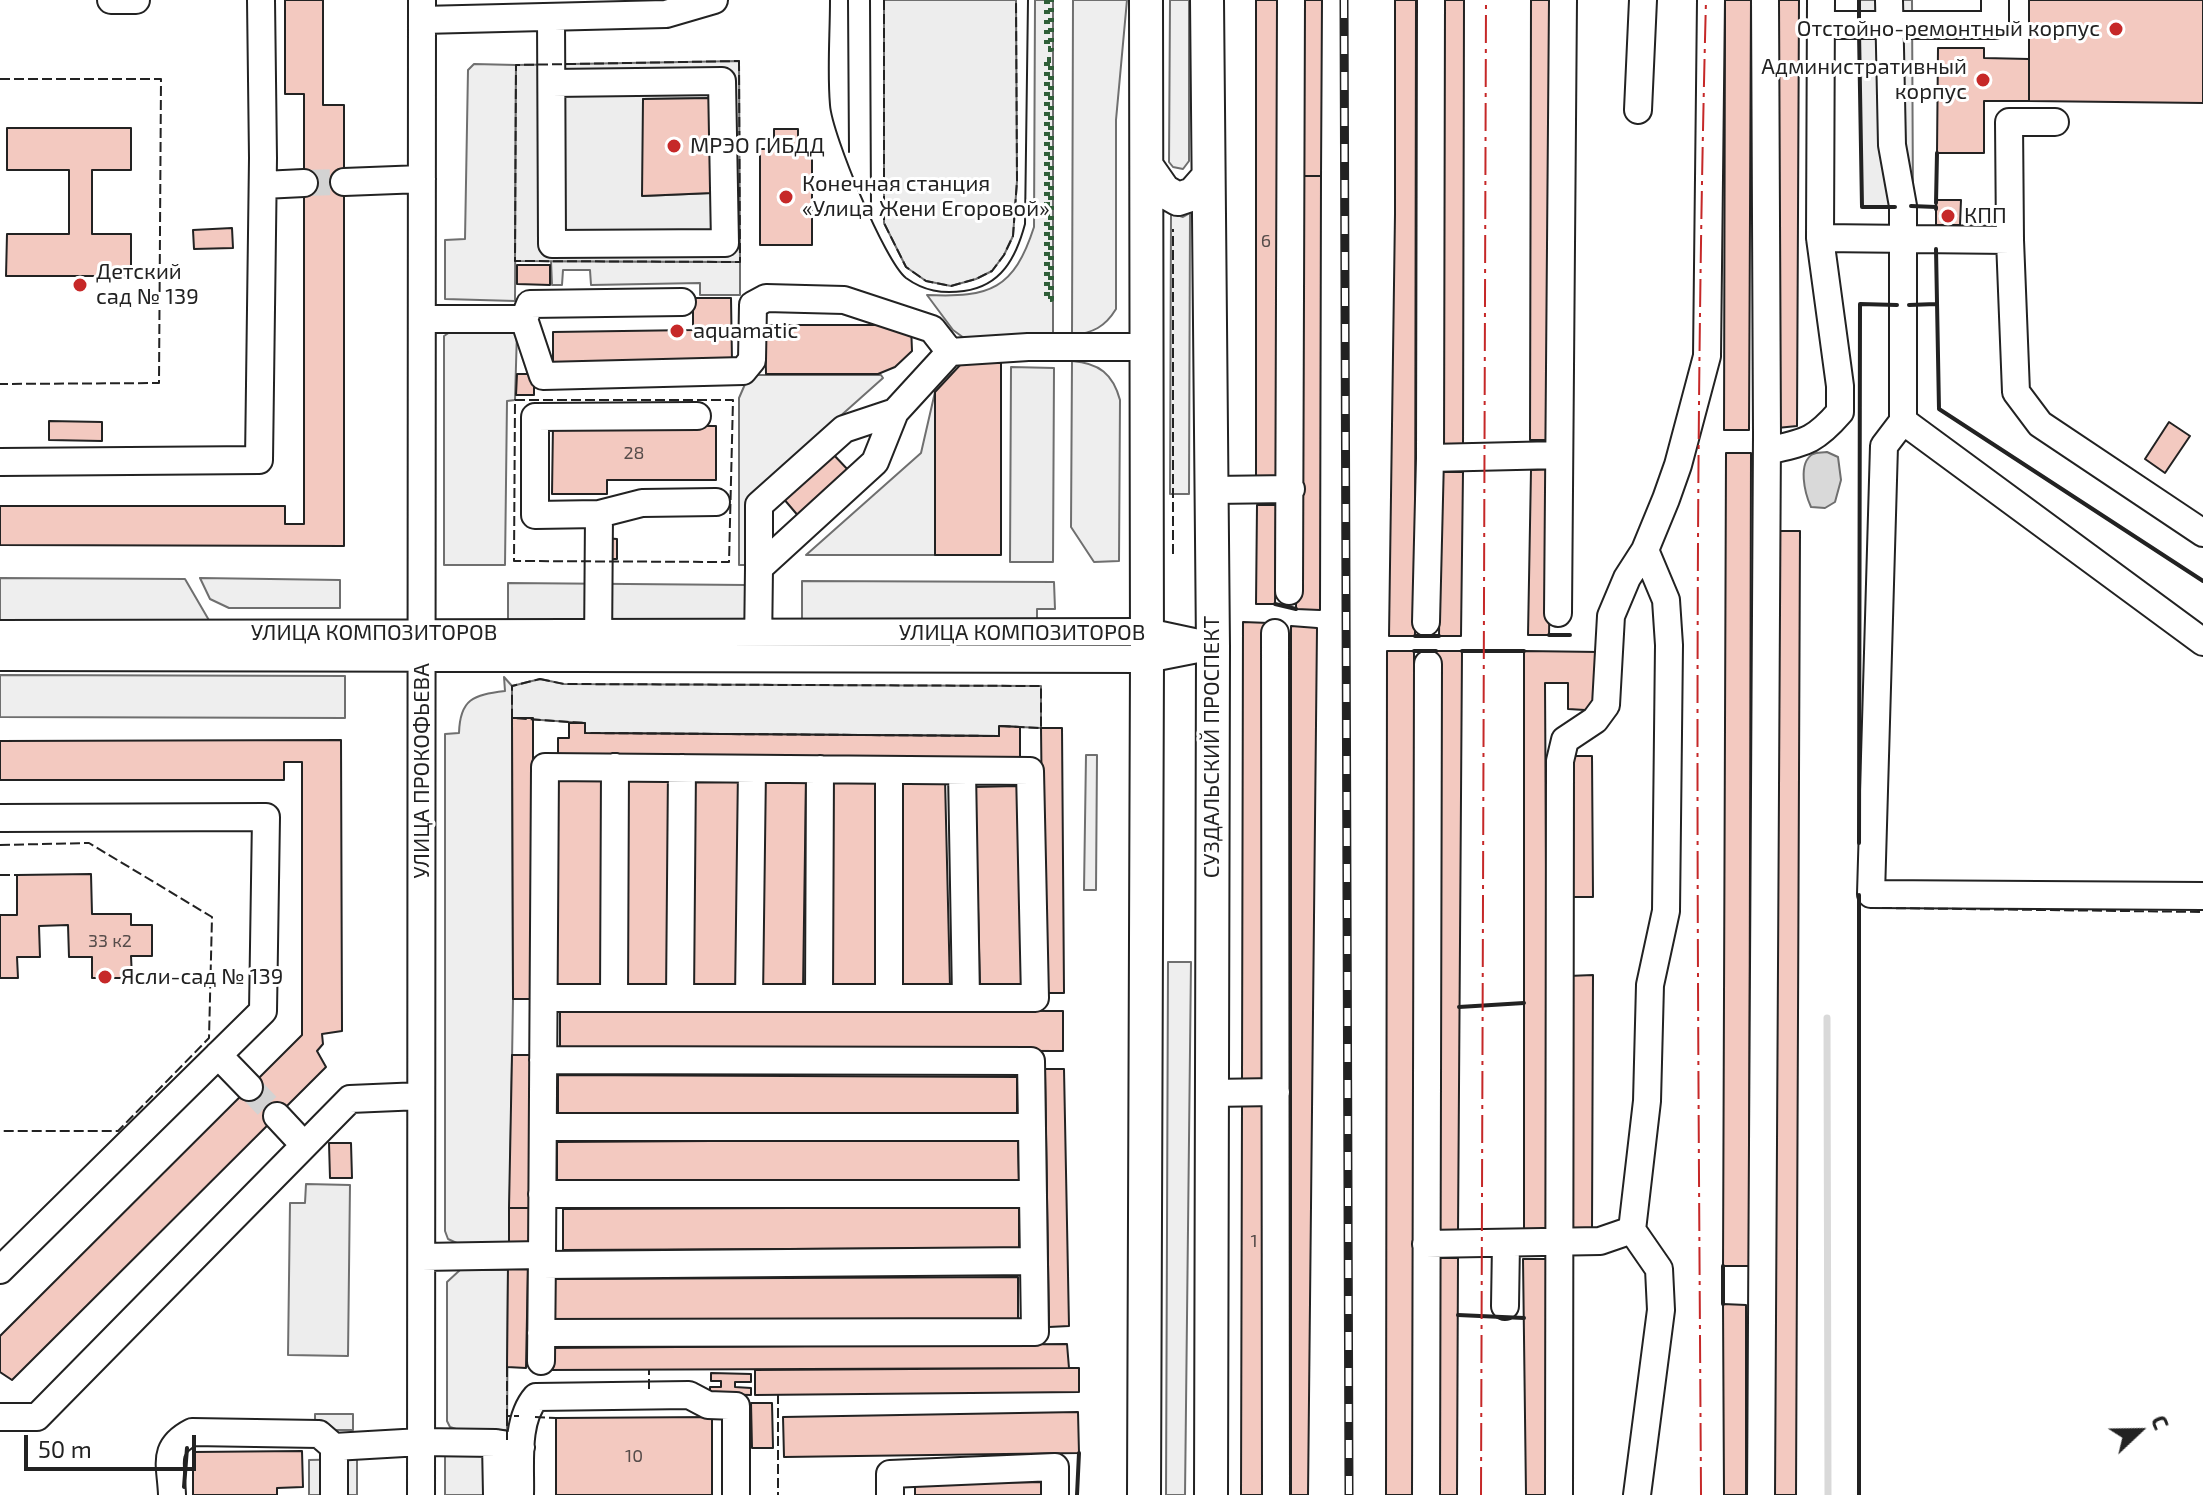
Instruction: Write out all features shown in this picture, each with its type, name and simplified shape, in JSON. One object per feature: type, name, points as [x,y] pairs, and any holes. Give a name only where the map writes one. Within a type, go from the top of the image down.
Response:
[{"type":"main road","points":[[1144,1495],[1146,0]]},
{"type":"main road","name":"СУЗДАЛЬСКИЙ ПРОСПЕКТ","points":[[1207,0],[1213,646],[1211,1495]]},
{"type":"main road","points":[[1148,168],[1164,191],[1178,199],[1193,194],[1207,178]]},
{"type":"street","points":[[111,0],[136,0]]},
{"type":"street","points":[[0,462],[259,460],[263,185],[261,0]]},
{"type":"street","points":[[422,10],[551,17],[652,7],[666,14],[714,0]]},
{"type":"street","points":[[1289,591],[1291,0]]},
{"type":"street","points":[[1426,622],[1430,458],[1431,0]]},
{"type":"street","points":[[1558,613],[1563,0]]},
{"type":"street","points":[[1638,110],[1643,0]]},
{"type":"street","points":[[1559,1495],[1560,761],[1565,740],[1595,720],[1606,705],[1611,616],[1627,578],[1645,550],[1678,465],[1707,356],[1711,0]]},
{"type":"street","points":[[1761,1495],[1767,451],[1765,0]]},
{"type":"street","points":[[1767,451],[1805,442],[1821,434],[1840,412],[1840,386],[1820,238],[1821,12],[1889,13],[1995,25],[1995,0]]},
{"type":"street","name":"УЛИЦА ПРОКОФЬЕВА","points":[[421,1495],[422,10]]},
{"type":"street","points":[[1889,13],[1892,145],[1903,206],[1903,421],[1884,446],[1871,894],[2203,896]]},
{"type":"street","points":[[551,17],[552,244],[725,243],[722,81],[552,83]]},
{"type":"street","points":[[2055,122],[2009,122],[2016,392],[2040,424],[2203,533]]},
{"type":"street","points":[[344,182],[422,179]]},
{"type":"street","points":[[263,185],[304,183]]},
{"type":"street","points":[[1820,238],[2010,240]]},
{"type":"street","points":[[682,302],[530,304],[524,319],[543,376],[743,371],[754,352],[753,305],[766,298],[844,300],[932,329],[950,352]]},
{"type":"street","points":[[422,319],[524,319]]},
{"type":"street","points":[[759,568],[875,462],[895,412],[950,352],[1028,347],[1147,347]]},
{"type":"street","points":[[758,646],[759,505],[844,429],[895,412]]},
{"type":"street","points":[[697,416],[535,417],[535,515],[599,514],[642,503],[716,502]]},
{"type":"street","points":[[1903,421],[2203,642]]},
{"type":"street","points":[[1430,458],[1559,455]]},
{"type":"street","points":[[1212,490],[1291,489]]},
{"type":"street","points":[[598,646],[599,514]]},
{"type":"street","points":[[1637,1495],[1661,1310],[1659,1269],[1632,1230],[1647,1101],[1650,985],[1666,911],[1669,645],[1666,600],[1645,550]]},
{"type":"street","points":[[1275,633],[1276,1495]]},
{"type":"street","name":"УЛИЦА КОМПОЗИТОРОВ","points":[[0,634],[422,646]]},
{"type":"street","name":"УЛИЦА КОМПОЗИТОРОВ","points":[[0,657],[422,646],[1213,646]]},
{"type":"street","points":[[1426,1495],[1428,664]]},
{"type":"street","points":[[541,1361],[545,767],[1030,771],[1035,998],[544,998]]},
{"type":"street","points":[[614,998],[615,767]]},
{"type":"street","points":[[680,998],[682,768]]},
{"type":"street","points":[[749,998],[752,769]]},
{"type":"street","points":[[819,998],[820,769]]},
{"type":"street","points":[[889,770],[889,998]]},
{"type":"street","points":[[962,771],[966,998]]},
{"type":"street","points":[[0,818],[266,817],[263,1011],[0,1270]]},
{"type":"street","points":[[218,1055],[249,1087]]},
{"type":"street","points":[[541,1333],[1035,1332],[1031,1061],[543,1060]]},
{"type":"street","points":[[1211,1093],[1276,1092]]},
{"type":"street","points":[[0,1417],[37,1417],[350,1099],[421,1096]]},
{"type":"street","points":[[277,1116],[304,1145]]},
{"type":"street","points":[[543,1127],[1032,1127]]},
{"type":"street","points":[[542,1194],[1033,1194]]},
{"type":"street","points":[[1426,1244],[1600,1241],[1632,1230]]},
{"type":"street","points":[[1505,1306],[1506,1243]]},
{"type":"street","points":[[422,1257],[1034,1261]]},
{"type":"street","points":[[497,1495],[509,1445],[536,1397],[689,1395],[708,1405],[736,1406],[736,1495]]},
{"type":"street","points":[[172,1495],[170,1451],[176,1440],[192,1432],[319,1434],[334,1447],[421,1442],[509,1445]]},
{"type":"street","points":[[509,1445],[520,1495]]},
{"type":"street","points":[[334,1447],[334,1495]]},
{"type":"street","points":[[890,1495],[890,1474],[1055,1467],[1055,1495]]},
{"type":"shaded area","points":[[884,0],[1016,0],[1017,181],[1013,236],[992,271],[976,279],[951,286],[926,281],[906,267],[884,223]]},
{"type":"shaded area","points":[[1035,0],[1053,0],[1053,334],[964,338],[953,330],[927,295],[967,294],[997,285],[1018,264],[1034,227]]},
{"type":"shaded area","points":[[1073,0],[1127,0],[1116,120],[1116,309],[1098,328],[1072,335]]},
{"type":"shaded area","points":[[1170,0],[1189,0],[1189,161],[1183,169],[1173,167],[1169,162]]},
{"type":"shaded area","points":[[1859,0],[1912,0],[1913,206],[1862,207]]},
{"type":"shaded area","points":[[739,61],[740,262],[515,261],[516,65]],"holes":[[[712,98],[712,193],[643,196],[643,99]]]},
{"type":"shaded area","points":[[474,64],[516,65],[515,301],[445,299],[445,240],[465,239],[468,70]]},
{"type":"shaded area","points":[[1171,213],[1183,217],[1190,213],[1189,494],[1170,494]]},
{"type":"shaded area","points":[[551,261],[740,262],[740,295],[700,295],[700,283],[591,285],[590,270],[563,270],[562,285],[552,285]]},
{"type":"shaded area","points":[[517,331],[515,400],[507,401],[505,565],[444,565],[444,336],[450,332]]},
{"type":"shaded area","points":[[1072,361],[1090,364],[1104,372],[1120,400],[1119,561],[1094,562],[1071,527]]},
{"type":"shaded area","points":[[1011,367],[1054,368],[1053,562],[1010,562]]},
{"type":"shaded area","points":[[749,375],[881,375],[883,378],[772,477],[750,505],[745,565],[739,565],[739,398]]},
{"type":"shaded area","points":[[935,392],[935,555],[806,555],[921,453]]},
{"type":"shaded area","points":[[1827,452],[1838,457],[1841,480],[1835,502],[1825,508],[1811,507],[1805,487],[1805,464],[1813,454]]},
{"type":"shaded area","points":[[0,578],[185,579],[210,622],[0,621]]},
{"type":"shaded area","points":[[200,578],[340,580],[340,608],[229,608],[210,599]]},
{"type":"shaded area","points":[[802,581],[1054,582],[1055,609],[1037,609],[1037,624],[802,624]]},
{"type":"shaded area","points":[[508,583],[747,585],[746,622],[508,621]]},
{"type":"shaded area","points":[[0,675],[345,676],[345,718],[0,717]]},
{"type":"shaded area","points":[[504,677],[512,686],[513,999],[509,1246],[461,1245],[448,1239],[445,1231],[445,734],[459,733],[462,713],[470,701],[484,694],[505,691]]},
{"type":"shaded area","points":[[540,679],[564,684],[1041,686],[1041,728],[1000,726],[999,736],[585,733],[585,723],[512,718],[512,686]]},
{"type":"shaded area","points":[[1086,755],[1097,755],[1096,890],[1084,890]]},
{"type":"shaded area","points":[[1168,962],[1191,962],[1185,1495],[1166,1495]]},
{"type":"shaded area","points":[[306,1184],[350,1185],[348,1356],[288,1355],[290,1203],[305,1203]]},
{"type":"shaded area","points":[[460,1270],[508,1270],[507,1430],[456,1429],[450,1427],[447,1421],[447,1282]]},
{"type":"shaded area","points":[[315,1414],[353,1414],[353,1430],[315,1430]]},
{"type":"shaded area","points":[[486,1450],[486,1495],[445,1495],[445,1454]]},
{"type":"shaded area","points":[[357,1459],[357,1495],[309,1495],[309,1460]]},
{"type":"building","points":[[285,0],[323,0],[323,105],[344,105],[344,546],[0,545],[0,506],[285,506],[285,524],[304,524],[304,94],[285,94]]},
{"type":"building","points":[[1256,0],[1277,0],[1277,482],[1256,482]]},
{"type":"building","points":[[1300,0],[1322,0],[1321,176],[1299,176]]},
{"type":"building","points":[[1395,0],[1416,0],[1415,636],[1389,636]]},
{"type":"building","points":[[1443,0],[1464,0],[1463,450],[1442,451]]},
{"type":"building","points":[[1531,0],[1557,0],[1554,440],[1530,440]]},
{"type":"building","points":[[1725,0],[1751,0],[1749,430],[1724,430]]},
{"type":"building","points":[[1778,0],[1799,0],[1797,426],[1777,428]]},
{"type":"building","name":"Отстойно-ремонтный корпус","points":[[2029,0],[2203,0],[2203,103],[2029,101]]},
{"type":"building","name":"Административный корпус","points":[[1938,48],[1984,48],[1984,58],[2029,59],[2029,101],[1984,101],[1984,153],[1937,153]]},
{"type":"building","points":[[712,98],[712,193],[642,196],[643,99]]},
{"type":"building","points":[[7,128],[131,128],[131,170],[92,170],[92,234],[131,234],[131,276],[6,276],[7,234],[69,234],[69,170],[7,170]]},
{"type":"building","name":"Конечная станция «Улица Жени Егоровой»","points":[[774,129],[798,129],[798,149],[812,149],[812,245],[760,245],[760,149],[774,149]]},
{"type":"building","points":[[1299,176],[1321,176],[1320,610],[1296,609]]},
{"type":"building","name":"КПП","points":[[1936,200],[1961,200],[1960,225],[1936,225]]},
{"type":"building","points":[[232,228],[233,248],[194,249],[193,230]]},
{"type":"building","points":[[517,265],[550,265],[550,285],[517,284]]},
{"type":"building","name":"aquamatic","points":[[693,298],[731,298],[732,362],[553,364],[553,332],[693,330]]},
{"type":"building","points":[[765,325],[911,325],[912,351],[895,367],[878,374],[766,374]]},
{"type":"building","points":[[962,363],[1001,363],[1001,555],[935,555],[935,392]]},
{"type":"building","points":[[517,374],[534,374],[534,395],[516,395]]},
{"type":"building","points":[[49,421],[102,422],[102,441],[49,440]]},
{"type":"building","points":[[2169,422],[2190,436],[2165,473],[2145,459]]},
{"type":"building","points":[[553,425],[716,426],[716,480],[607,480],[607,494],[552,494]]},
{"type":"building","points":[[832,453],[850,472],[800,518],[783,498]]},
{"type":"building","points":[[1726,453],[1751,453],[1749,1266],[1723,1266]]},
{"type":"building","points":[[1552,469],[1549,635],[1528,635],[1531,470]]},
{"type":"building","points":[[1441,472],[1463,472],[1461,636],[1439,636]]},
{"type":"building","points":[[1257,505],[1276,505],[1275,604],[1256,604]]},
{"type":"building","points":[[1776,531],[1800,531],[1796,1495],[1773,1495]]},
{"type":"building","points":[[604,538],[617,539],[617,559],[604,559]]},
{"type":"building","points":[[1243,622],[1269,623],[1264,1080],[1242,1080]]},
{"type":"building","points":[[1291,626],[1317,628],[1308,1495],[1291,1495]]},
{"type":"building","points":[[1387,651],[1414,651],[1414,1495],[1386,1495]]},
{"type":"building","points":[[1436,651],[1462,651],[1458,1232],[1436,1232]]},
{"type":"building","points":[[1524,651],[1599,652],[1599,699],[1585,710],[1568,709],[1568,683],[1545,683],[1548,1229],[1524,1230]]},
{"type":"building","points":[[512,718],[533,718],[533,999],[513,999]]},
{"type":"building","points":[[569,723],[585,723],[585,733],[999,736],[999,726],[1020,727],[1020,760],[558,757],[558,738],[569,738]]},
{"type":"building","points":[[1041,728],[1062,728],[1064,993],[1044,993]]},
{"type":"building","points":[[341,740],[342,1031],[322,1034],[323,1044],[317,1051],[326,1067],[12,1380],[0,1372],[0,1336],[302,1035],[302,762],[284,762],[284,780],[0,780],[0,741]]},
{"type":"building","points":[[1567,756],[1592,756],[1593,897],[1568,897]]},
{"type":"building","points":[[832,776],[876,776],[876,988],[832,988]]},
{"type":"building","points":[[557,777],[603,777],[602,988],[556,988]]},
{"type":"building","points":[[627,777],[671,778],[668,987],[624,986]]},
{"type":"building","points":[[693,779],[740,780],[736,989],[689,988]]},
{"type":"building","points":[[762,779],[806,780],[803,990],[759,990]]},
{"type":"building","points":[[899,779],[945,779],[950,987],[903,988]]},
{"type":"building","points":[[1017,786],[1022,987],[980,988],[975,787]]},
{"type":"building","points":[[91,874],[92,914],[131,914],[131,925],[152,925],[152,956],[131,956],[132,978],[92,978],[92,957],[69,957],[68,925],[39,926],[40,957],[17,957],[18,978],[0,978],[0,915],[17,915],[17,875]]},
{"type":"building","points":[[1593,975],[1592,1230],[1567,1230],[1568,976]]},
{"type":"building","points":[[560,1010],[1063,1011],[1063,1051],[560,1050]]},
{"type":"building","points":[[512,1055],[534,1055],[531,1208],[509,1208]]},
{"type":"building","points":[[1045,1069],[1064,1069],[1069,1326],[1049,1327]]},
{"type":"building","points":[[558,1075],[1017,1077],[1017,1116],[558,1113]]},
{"type":"building","points":[[1242,1104],[1267,1106],[1265,1495],[1241,1495]]},
{"type":"building","points":[[1018,1139],[1019,1181],[557,1183],[557,1142]]},
{"type":"building","points":[[329,1143],[351,1143],[352,1178],[330,1178]]},
{"type":"building","points":[[1019,1207],[1019,1248],[563,1250],[563,1209]]},
{"type":"building","points":[[509,1208],[531,1208],[530,1247],[509,1246]]},
{"type":"building","points":[[1436,1258],[1458,1258],[1457,1495],[1436,1495]]},
{"type":"building","points":[[1523,1259],[1548,1259],[1549,1495],[1526,1495]]},
{"type":"building","points":[[508,1265],[528,1265],[526,1368],[507,1367]]},
{"type":"building","points":[[1018,1277],[1018,1320],[554,1322],[554,1279]]},
{"type":"building","points":[[1723,1304],[1746,1305],[1746,1495],[1724,1495]]},
{"type":"building","points":[[1067,1344],[1069,1368],[548,1370],[548,1348]]},
{"type":"building","points":[[1079,1368],[1079,1392],[755,1395],[755,1370]]},
{"type":"building","points":[[711,1373],[751,1374],[751,1382],[735,1382],[735,1387],[751,1388],[751,1395],[710,1394],[710,1387],[721,1387],[721,1381],[711,1381]]},
{"type":"building","points":[[751,1403],[772,1403],[773,1448],[752,1448]]},
{"type":"building","points":[[1078,1412],[1079,1453],[784,1457],[783,1417]]},
{"type":"building","points":[[712,1417],[712,1495],[556,1495],[556,1418]]},
{"type":"building","points":[[302,1451],[303,1487],[277,1488],[277,1495],[193,1495],[193,1452]]},
{"type":"building","points":[[1043,1482],[1043,1495],[915,1495],[915,1483]]},
{"type":"waterway","points":[[1827,1018],[1828,1495]]},
{"type":"tunnel","points":[[304,183],[344,182]]},
{"type":"tunnel","points":[[249,1087],[277,1116]]},
{"type":"tram line","points":[[830,0],[830,105],[849,168],[873,224],[897,267],[906,278],[920,286],[948,292],[977,288],[997,277],[1012,259],[1025,224],[1028,0]]},
{"type":"tram line","points":[[848,0],[849,152]]},
{"type":"tram line","points":[[870,0],[871,208]]},
{"type":"railway","points":[[1344,0],[1349,1495]]},
{"type":"hedge","points":[[1047,0],[1047,49],[1051,49],[1051,0]]},
{"type":"hedge","points":[[1047,60],[1051,60],[1051,299],[1047,299],[1047,60]]},
{"type":"fence","points":[[884,0],[884,223],[906,267],[926,281],[951,286],[992,271],[1013,236],[1017,181],[1016,0]]},
{"type":"fence","points":[[739,61],[740,262],[515,261],[516,65],[739,61]]},
{"type":"fence","points":[[0,79],[161,79],[159,383],[0,384]]},
{"type":"fence","points":[[1173,229],[1173,554]]},
{"type":"fence","points":[[515,400],[733,400],[729,562],[514,561],[515,400]]},
{"type":"fence","points":[[540,679],[564,684],[1041,686],[1041,728],[999,726],[999,736],[585,733],[585,723],[512,718],[512,686],[540,679]]},
{"type":"fence","points":[[0,845],[89,843],[212,917],[209,1038],[118,1131],[0,1131]]},
{"type":"fence","points":[[0,875],[17,875]]},
{"type":"fence","points":[[1882,908],[2203,912]]},
{"type":"fence","points":[[507,1367],[507,1416],[519,1416]]},
{"type":"fence","points":[[649,1370],[649,1389]]},
{"type":"fence","points":[[778,1394],[778,1495]]},
{"type":"fence","points":[[507,1416],[507,1440]]},
{"type":"fence","points":[[535,1417],[556,1418]]},
{"type":"wall","points":[[1859,0],[1859,20]]},
{"type":"wall","points":[[1859,32],[1862,207],[1895,207]]},
{"type":"wall","points":[[1936,203],[1937,153]]},
{"type":"wall","points":[[1911,206],[1936,209]]},
{"type":"wall","points":[[1936,249],[1939,409],[2203,581]]},
{"type":"wall","points":[[1859,843],[1860,304],[1897,305]]},
{"type":"wall","points":[[1909,305],[1936,304]]},
{"type":"wall","points":[[1275,604],[1296,609]]},
{"type":"wall","points":[[1549,635],[1570,635]]},
{"type":"wall","points":[[1415,636],[1439,636]]},
{"type":"wall","points":[[1414,651],[1436,651]]},
{"type":"wall","points":[[1462,651],[1524,651]]},
{"type":"wall","points":[[1859,895],[1859,1495]]},
{"type":"wall","points":[[1459,1007],[1524,1003]]},
{"type":"wall","points":[[1723,1266],[1723,1304]]},
{"type":"wall","points":[[1458,1315],[1524,1318]]},
{"type":"wall","points":[[184,1487],[187,1448]]},
{"type":"wall","points":[[1077,1495],[1079,1453]]},
{"type":"power","points":[[1481,1495],[1486,0]]},
{"type":"power","points":[[1701,1495],[1698,561],[1706,0]]},
{"type":"place","name":"Отстойно-ремонтный корпус","points":[[2116,29]]},
{"type":"place","name":"Административный корпус","points":[[1983,80]]},
{"type":"place","name":"МРЭО ГИБДД","points":[[674,146]]},
{"type":"place","name":"Конечная станция «Улица Жени Егоровой»","points":[[786,197]]},
{"type":"place","name":"КПП","points":[[1948,216]]},
{"type":"place","name":"Детский сад № 139","points":[[80,285]]},
{"type":"place","name":"aquamatic","points":[[677,331]]},
{"type":"place","name":"Ясли-сад № 139","points":[[105,977]]}]
